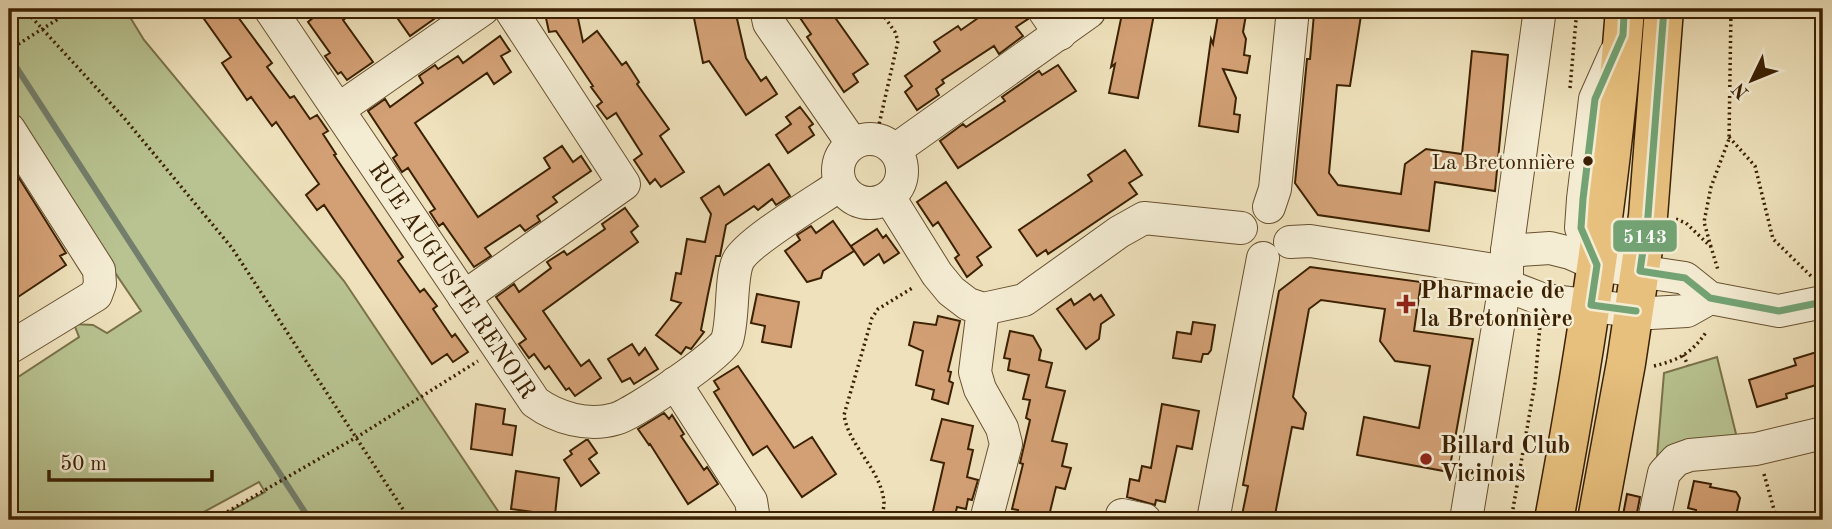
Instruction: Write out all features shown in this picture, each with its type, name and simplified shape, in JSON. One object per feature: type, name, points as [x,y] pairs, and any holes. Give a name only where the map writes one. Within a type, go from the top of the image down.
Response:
[{"type":"main road","points":[[1554,520],[1591,305],[1648,216],[1664,9]]},
{"type":"main road","points":[[1597,520],[1634,311],[1617,268],[1605,211],[1624,22]]},
{"type":"street","name":"RUE AUGUSTE RENOIR","points":[[270,9],[535,402],[564,419],[616,419],[713,356],[726,342],[738,261],[749,247],[840,185]]},
{"type":"street","points":[[339,109],[484,9]]},
{"type":"street","points":[[464,296],[624,184],[510,9]]},
{"type":"street","points":[[766,9],[769,23],[874,144],[901,161],[902,175],[898,187],[889,197],[876,203],[862,202],[849,196],[840,185],[838,162],[843,152],[874,144],[1051,21],[1089,12],[1090,9]]},
{"type":"street","points":[[1269,207],[1275,189],[1293,9]]},
{"type":"street","points":[[1466,520],[1506,269],[1540,9]]},
{"type":"street","points":[[9,129],[99,270],[100,284],[96,295],[9,348]]},
{"type":"street","points":[[889,197],[937,274],[951,291],[968,304],[983,309],[1024,300],[1119,232],[1144,218],[1241,228]]},
{"type":"street","points":[[1269,207],[1280,211],[1288,220],[1292,231],[1290,242],[1283,251],[1274,257],[1263,258],[1245,248],[1241,228],[1246,216],[1256,209],[1269,207]]},
{"type":"street","points":[[1290,242],[1310,241],[1506,269],[1544,300],[1651,313],[1687,311],[1714,299]]},
{"type":"street","points":[[1506,269],[1550,248],[1617,268],[1685,278],[1714,299],[1779,311],[1815,292]]},
{"type":"street","points":[[1213,520],[1263,258]]},
{"type":"street","points":[[983,309],[975,372],[980,389],[1002,428],[1006,444],[986,520]]},
{"type":"street","points":[[675,383],[751,501],[754,520]]},
{"type":"street","points":[[1654,520],[1664,473],[1676,460],[1690,455],[1756,449],[1823,433]]},
{"type":"path","points":[[24,9],[125,119],[232,248],[410,520]]},
{"type":"path","points":[[10,49],[75,9]]},
{"type":"path","points":[[874,144],[898,41],[879,9]]},
{"type":"path","points":[[1643,368],[1671,362],[1695,348],[1714,299],[1711,247],[1704,222],[1711,187],[1729,136],[1731,9]]},
{"type":"path","points":[[1729,136],[1755,166],[1773,239],[1815,280],[1815,292]]},
{"type":"path","points":[[1674,218],[1686,223],[1711,247]]},
{"type":"path","points":[[881,520],[884,503],[878,484],[846,429],[844,415],[869,327],[878,309],[937,274]]},
{"type":"path","points":[[1511,520],[1535,383],[1544,300]]},
{"type":"path","points":[[213,520],[357,437],[498,349]]},
{"type":"path","points":[[1683,355],[1688,365]]},
{"type":"path","points":[[1756,449],[1777,520]]},
{"type":"green space","points":[[9,9],[125,9],[144,40],[344,281],[504,520],[214,520],[265,492],[259,482],[189,520],[9,520],[9,383],[79,337],[74,324],[93,325],[107,333],[141,311],[9,116]]},
{"type":"green space","points":[[1717,357],[1738,442],[1683,441],[1657,457],[1664,373]]},
{"type":"building","points":[[197,9],[232,9],[272,63],[267,67],[290,98],[294,96],[310,119],[317,115],[328,131],[323,134],[336,154],[334,155],[403,257],[398,261],[420,292],[424,289],[437,306],[433,309],[452,337],[455,334],[468,352],[453,362],[447,354],[432,364],[324,205],[317,210],[306,195],[319,184],[276,122],[272,126],[251,97],[247,100],[222,63],[231,57]]},
{"type":"building","points":[[308,9],[359,9],[343,20],[373,62],[347,80],[341,72],[338,74],[325,56],[330,53],[308,22],[314,17]]},
{"type":"building","points":[[391,9],[427,9],[434,19],[410,36]]},
{"type":"building","points":[[544,9],[576,9],[583,42],[597,31],[622,65],[626,62],[639,82],[637,84],[669,129],[660,136],[684,172],[661,187],[655,179],[650,184],[634,160],[642,154],[616,113],[607,119],[597,106],[602,102],[591,87],[593,86],[556,31],[549,32]]},
{"type":"building","points":[[794,9],[829,9],[868,64],[853,74],[858,82],[844,92],[807,37],[811,34]]},
{"type":"building","points":[[991,9],[1025,9],[1028,19],[1016,27],[1023,36],[999,54],[994,46],[942,80],[944,83],[936,89],[939,95],[917,110],[905,92],[912,86],[905,76],[940,51],[934,42],[958,26],[961,30]]},
{"type":"building","points":[[1123,9],[1155,9],[1138,98],[1109,93],[1115,64],[1111,67]]},
{"type":"building","points":[[1219,9],[1247,9],[1243,32],[1246,39],[1244,55],[1250,56],[1247,73],[1223,69],[1236,98],[1234,114],[1240,115],[1238,132],[1199,126],[1211,39],[1213,44]]},
{"type":"building","points":[[1319,9],[1362,9],[1350,86],[1337,85],[1329,173],[1338,185],[1401,194],[1405,164],[1426,149],[1462,154],[1472,51],[1508,55],[1495,191],[1435,182],[1429,231],[1318,215],[1295,183],[1307,59],[1310,59],[1314,14],[1319,14]]},
{"type":"building","points":[[735,10],[746,58],[761,81],[766,77],[777,94],[746,115],[709,61],[703,63],[694,18]]},
{"type":"building","points":[[500,36],[510,51],[501,56],[511,72],[494,84],[487,73],[415,123],[478,217],[550,168],[544,158],[562,146],[573,162],[581,156],[591,171],[553,197],[557,202],[537,216],[540,221],[525,231],[520,225],[485,248],[491,256],[474,267],[443,223],[439,226],[430,212],[435,209],[408,168],[402,172],[393,158],[397,155],[368,111],[385,99],[390,107],[423,83],[419,76],[435,65],[438,69],[458,56],[463,63]]},
{"type":"building","points":[[1058,65],[1076,91],[958,168],[940,141],[963,124],[966,127],[1005,101],[1002,97],[1039,71],[1042,75]]},
{"type":"building","points":[[800,107],[813,124],[809,127],[814,135],[788,153],[776,135],[791,124],[786,117]]},
{"type":"building","points":[[1125,150],[1142,175],[1129,183],[1137,194],[1048,254],[1046,250],[1037,256],[1019,230],[1092,181],[1088,175]]},
{"type":"building","points":[[769,164],[790,196],[776,205],[772,199],[758,210],[754,206],[726,225],[708,294],[701,330],[704,332],[691,349],[686,347],[681,354],[656,335],[681,303],[671,300],[676,273],[681,274],[687,239],[705,242],[711,214],[701,198],[719,186],[724,195]]},
{"type":"building","points":[[19,178],[66,253],[60,256],[66,265],[9,303],[9,184]]},
{"type":"building","points":[[946,182],[991,247],[977,257],[982,265],[967,277],[955,258],[959,255],[938,222],[933,226],[917,202]]},
{"type":"building","points":[[625,208],[638,226],[631,232],[638,242],[543,311],[581,366],[589,360],[601,378],[575,396],[569,388],[566,390],[549,366],[545,369],[534,354],[529,358],[519,344],[526,339],[496,297],[514,284],[519,292],[551,268],[547,262],[564,251],[567,255],[605,229],[602,224]]},
{"type":"building","points":[[833,221],[854,251],[823,271],[821,278],[807,282],[785,251],[800,240],[797,235],[811,226],[816,233]]},
{"type":"building","points":[[877,229],[883,238],[886,235],[899,253],[884,263],[879,254],[864,265],[851,246]]},
{"type":"building","points":[[1310,267],[1421,282],[1414,331],[1473,339],[1449,472],[1357,455],[1364,417],[1419,428],[1430,366],[1395,361],[1380,341],[1385,309],[1321,300],[1309,309],[1293,397],[1306,413],[1303,429],[1292,427],[1274,520],[1241,520],[1248,486],[1243,485],[1279,291]]},
{"type":"building","points":[[757,294],[799,302],[791,347],[762,342],[765,326],[751,323]]},
{"type":"building","points":[[1090,294],[1094,300],[1101,295],[1114,315],[1101,324],[1099,339],[1086,349],[1057,309],[1071,299],[1074,305]]},
{"type":"building","points":[[938,316],[960,321],[948,371],[951,372],[949,381],[953,383],[948,404],[932,399],[934,390],[916,385],[923,351],[909,345],[914,322],[936,325]]},
{"type":"building","points":[[1193,322],[1215,325],[1211,350],[1208,354],[1203,354],[1201,362],[1173,358],[1177,332],[1191,334]]},
{"type":"building","points":[[1010,331],[1033,336],[1041,350],[1039,360],[1052,363],[1046,387],[1065,391],[1052,441],[1067,444],[1062,466],[1071,468],[1065,489],[1056,487],[1048,520],[1016,520],[1018,510],[1012,509],[1023,464],[1020,463],[1030,420],[1026,418],[1030,400],[1023,399],[1029,375],[1008,370],[1010,359],[1004,358]]},
{"type":"building","points":[[632,344],[639,355],[645,348],[658,369],[634,384],[630,378],[622,382],[608,359]]},
{"type":"building","points":[[1823,350],[1823,383],[1786,394],[1787,398],[1757,407],[1749,380],[1796,365],[1794,359]]},
{"type":"building","points":[[738,366],[794,448],[812,437],[836,474],[802,497],[767,446],[753,455],[714,392],[719,389],[714,381]]},
{"type":"building","points":[[476,404],[505,409],[503,424],[516,426],[512,455],[471,449]]},
{"type":"building","points":[[1162,404],[1199,411],[1192,449],[1177,446],[1165,502],[1156,500],[1155,505],[1127,497],[1130,479],[1139,481],[1142,466],[1151,468]]},
{"type":"building","points":[[664,413],[669,419],[672,415],[684,434],[681,436],[704,470],[707,467],[718,484],[688,504],[638,429]]},
{"type":"building","points":[[942,419],[973,426],[968,449],[973,450],[967,477],[978,480],[972,500],[968,499],[966,509],[957,507],[954,520],[931,520],[944,463],[931,460]]},
{"type":"building","points":[[586,440],[597,453],[589,459],[599,473],[581,486],[564,460],[572,454],[570,451]]},
{"type":"building","points":[[516,471],[559,478],[555,515],[511,509]]},
{"type":"building","points":[[1694,481],[1736,492],[1740,498],[1735,520],[1694,520],[1696,510],[1688,508]]},
{"type":"building","points":[[1627,494],[1640,497],[1636,518],[1623,515]]},
{"type":"waterway","points":[[9,56],[310,520]]},
{"type":"transit line","name":"5143","points":[[1664,9],[1648,216],[1640,271],[1685,278],[1710,298],[1779,311],[1823,302]]},
{"type":"transit line","name":"5143","points":[[1624,15],[1623,35],[1595,99],[1581,228],[1597,265],[1591,305],[1636,311]]},
{"type":"place","name":"La Bretonnière","points":[[1588,161]]},
{"type":"place","name":"Pharmacie de la Bretonnière","points":[[1406,304]]},
{"type":"place","name":"Billard Club Vicinois","points":[[1426,459]]}]
